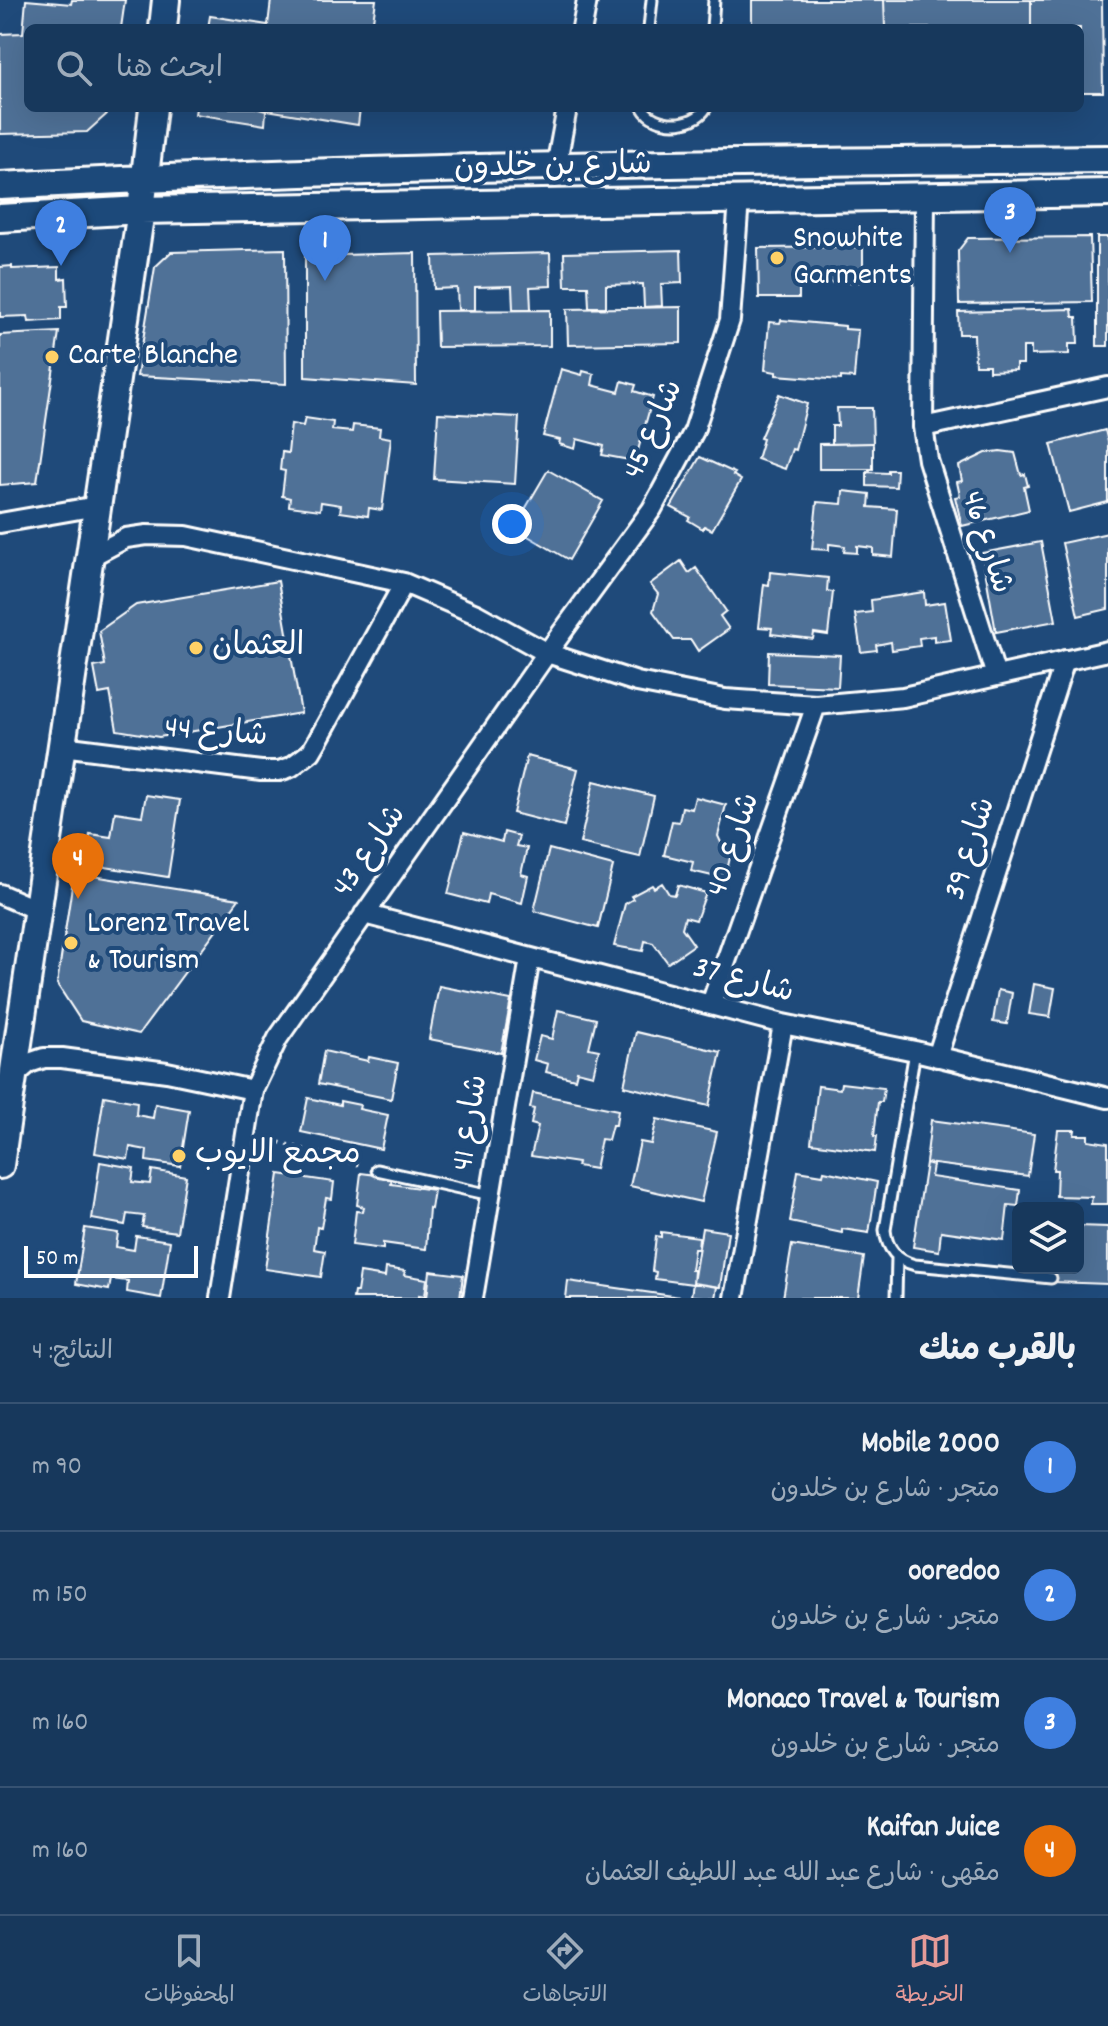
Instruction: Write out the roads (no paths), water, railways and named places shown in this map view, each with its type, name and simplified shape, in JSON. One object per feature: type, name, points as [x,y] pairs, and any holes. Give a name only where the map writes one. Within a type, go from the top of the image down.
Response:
[{"type":"street","points":[[163,24],[166,0]]},
{"type":"street","points":[[583,24],[587,0]]},
{"type":"street","points":[[0,1165],[141,210],[153,112]]},
{"type":"street","points":[[556,167],[566,112]]},
{"type":"street","name":"شارع بن خلدون","points":[[0,186],[145,178],[556,167],[1108,159]]},
{"type":"street","name":"شارع بن خلدون","points":[[0,218],[141,210],[1108,193]]},
{"type":"street","name":"شارع 46","points":[[925,196],[923,427],[928,460],[996,676]]},
{"type":"street","name":"شارع 45","points":[[547,653],[652,509],[694,431],[730,320],[739,199]]},
{"type":"street","points":[[923,427],[1108,387]]},
{"type":"street","points":[[0,523],[97,506]]},
{"type":"street","points":[[90,557],[126,538],[186,536],[404,583],[476,614],[547,653],[637,682],[725,699],[816,705],[903,697],[1108,651]]},
{"type":"street","name":"شارع 44","points":[[62,746],[238,770],[279,771],[291,767],[311,752],[404,583]]},
{"type":"street","name":"شارع 43","points":[[220,1298],[253,1090],[278,1038],[547,653]]},
{"type":"street","name":"شارع 39","points":[[937,1057],[1065,660]]},
{"type":"street","name":"شارع 40","points":[[711,1004],[816,705]]},
{"type":"street","points":[[0,894],[37,910]]},
{"type":"street","name":"شارع 37","points":[[364,914],[783,1024],[915,1051],[1108,1098]]},
{"type":"street","name":"شارع 41","points":[[473,1298],[530,958]]},
{"type":"street","points":[[734,1298],[783,1024]]},
{"type":"street","points":[[14,1076],[29,1063],[44,1058],[167,1072],[253,1090]]},
{"type":"lane","points":[[649,24],[652,0]]},
{"type":"lane","points":[[712,24],[714,0]]},
{"type":"lane","points":[[646,112],[662,122],[691,121],[703,112]]},
{"type":"lane","points":[[915,1051],[885,1230],[890,1249],[897,1257],[915,1265],[1051,1278]]},
{"type":"lane","points":[[377,1170],[491,1195]]},
{"type":"lane","points":[[896,1298],[897,1257]]},
{"type":"place","name":"Monaco Travel & Tourism","points":[[1010,253]]},
{"type":"place","name":"Snowhite Garments","points":[[777,258]]},
{"type":"place","name":"ooredoo","points":[[61,266]]},
{"type":"place","name":"Mobile 2000","points":[[325,281]]},
{"type":"place","name":"Carte Blanche","points":[[52,357]]},
{"type":"place","name":"العثمان","points":[[196,648]]},
{"type":"place","name":"Kaifan Juice","points":[[78,899]]},
{"type":"place","name":"Lorenz Travel & Tourism","points":[[71,943]]},
{"type":"place","name":"مجمع الايوب","points":[[179,1156]]}]
